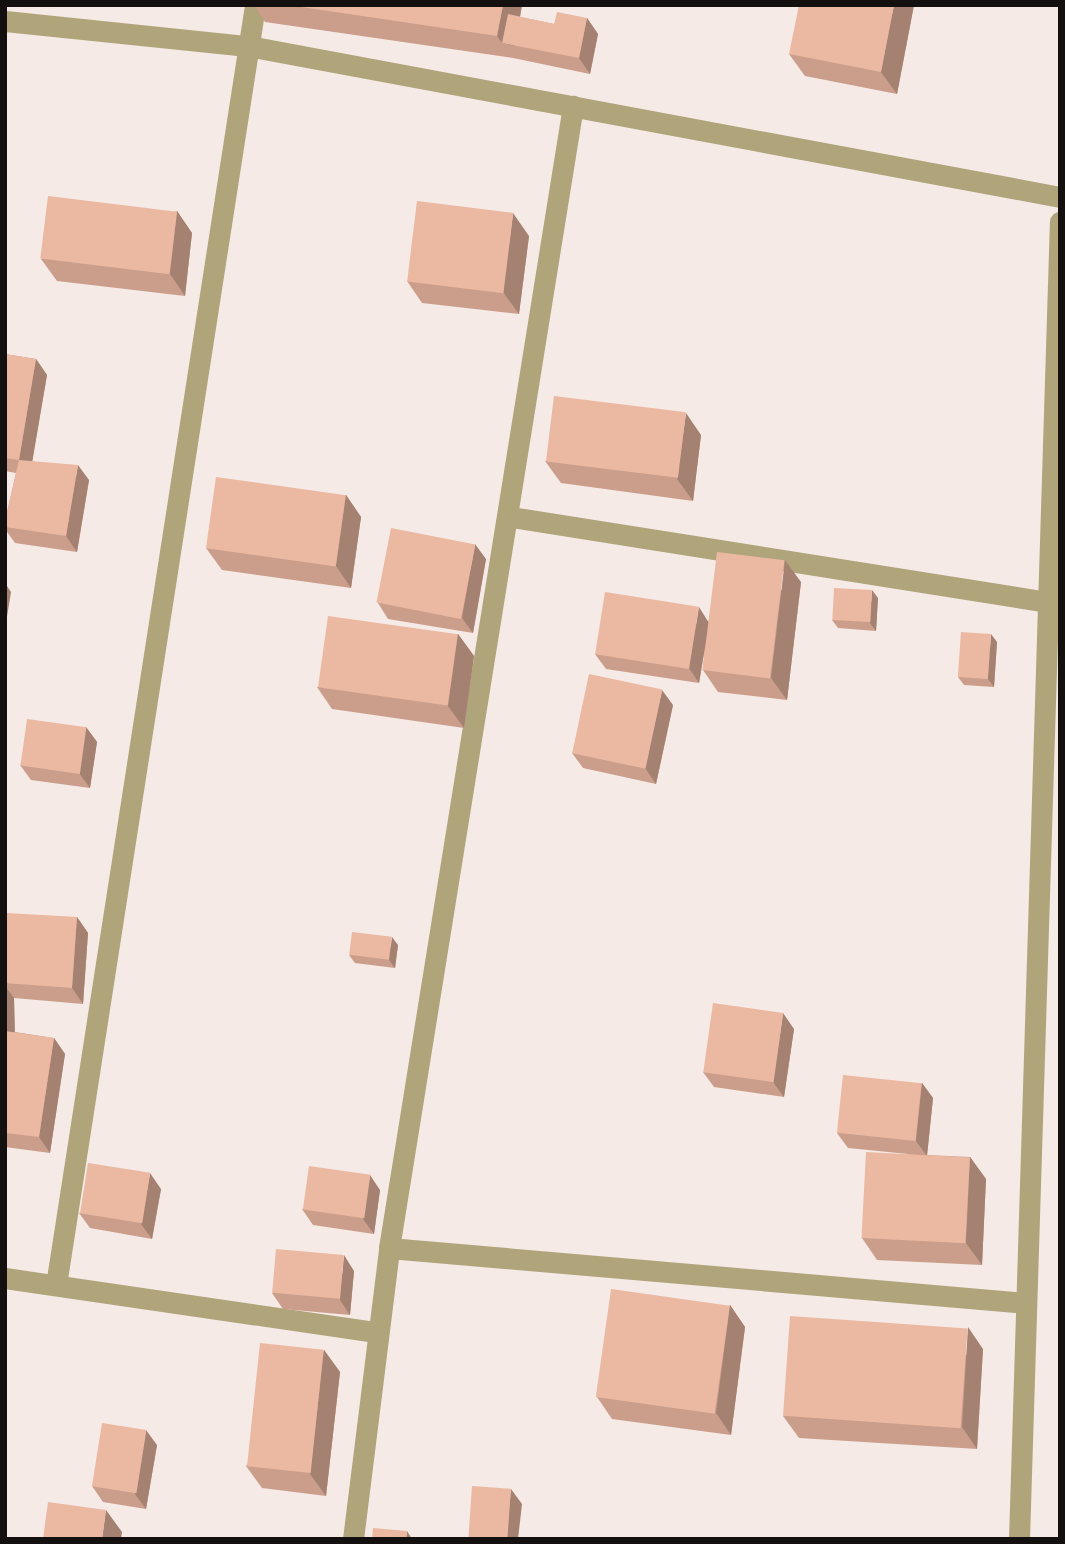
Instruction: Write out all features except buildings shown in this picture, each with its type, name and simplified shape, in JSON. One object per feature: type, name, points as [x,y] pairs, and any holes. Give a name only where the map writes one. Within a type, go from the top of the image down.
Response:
[{"type":"street","points":[[56,1285],[255,5]]},
{"type":"street","points":[[5,21],[248,46],[1060,197]]},
{"type":"street","points":[[353,1539],[376,1332],[511,517],[573,106]]},
{"type":"street","points":[[1018,1539],[1060,222]]},
{"type":"street","points":[[511,517],[1048,602]]},
{"type":"street","points":[[389,1248],[1026,1303]]},
{"type":"street","points":[[5,1278],[376,1332]]}]
